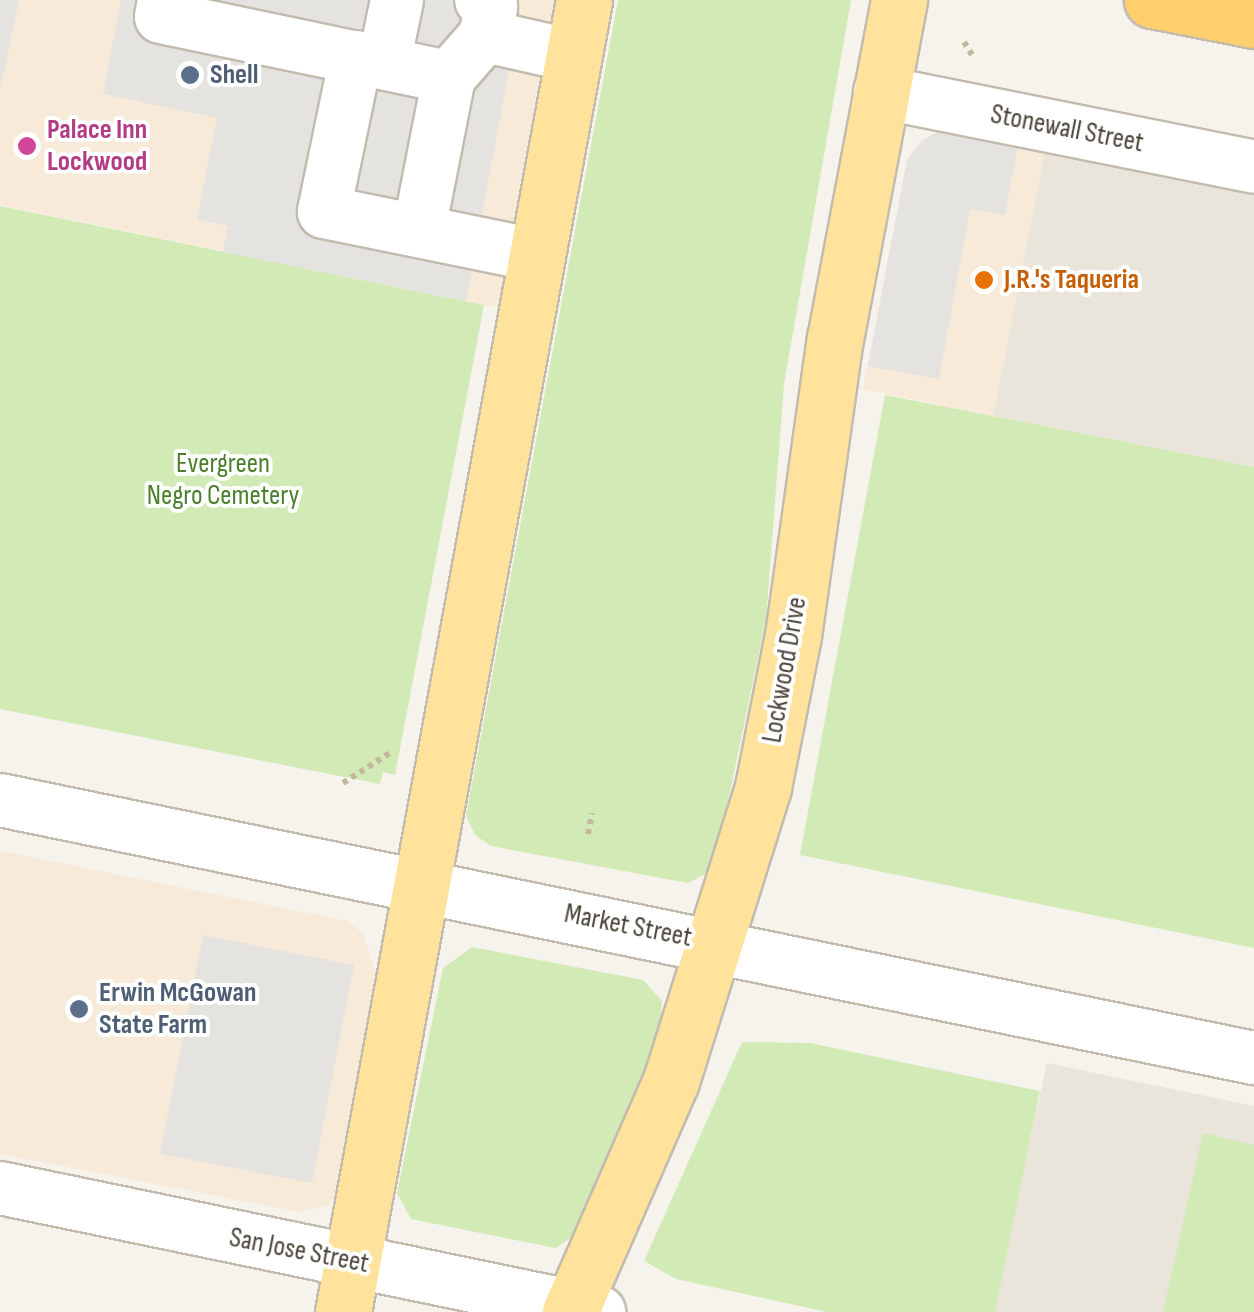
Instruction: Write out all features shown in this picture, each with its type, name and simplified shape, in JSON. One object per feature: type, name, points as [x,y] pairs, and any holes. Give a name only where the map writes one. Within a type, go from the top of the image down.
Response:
[{"type":"highway","points":[[1152,0],[1254,20]]},
{"type":"main road","points":[[347,1287],[425,886],[584,0]]},
{"type":"main road","name":"Lockwood Drive","points":[[581,1310],[672,1081],[763,787],[793,636],[835,338],[899,0]]},
{"type":"street","points":[[397,0],[370,60],[324,212],[536,255]]},
{"type":"street","points":[[193,9],[290,22],[370,60],[450,78]]},
{"type":"street","points":[[419,230],[450,78],[483,18],[574,56]]},
{"type":"street","name":"Stonewall Street","points":[[880,92],[1254,167]]},
{"type":"street","name":"Market Street","points":[[0,800],[717,944],[1254,1058]]},
{"type":"street","name":"San Jose Street","points":[[0,1188],[347,1287],[581,1310]]},
{"type":"path","points":[[343,782],[408,742]]},
{"type":"path","points":[[588,834],[592,813]]},
{"type":"shaded area","points":[[0,0],[566,0],[504,309],[0,205]]},
{"type":"shaded area","points":[[0,0],[19,0],[0,91]]},
{"type":"shaded area","points":[[121,0],[507,0],[520,11],[466,301],[223,252],[228,226],[197,219],[217,118],[103,94]]},
{"type":"shaded area","points":[[940,130],[1018,145],[1005,215],[970,209],[939,379],[868,366],[907,160],[921,141]]},
{"type":"shaded area","points":[[921,141],[1046,144],[993,416],[863,389],[907,160]]},
{"type":"shaded area","points":[[1046,144],[1254,185],[1254,467],[993,416]]},
{"type":"shaded area","points":[[0,851],[348,921],[363,934],[378,979],[339,1194],[329,1205],[300,1212],[0,1154]]},
{"type":"shaded area","points":[[203,935],[354,965],[312,1183],[160,1154]]},
{"type":"shaded area","points":[[1047,1063],[1254,1106],[1254,1312],[993,1312]]},
{"type":"green space","points":[[618,0],[851,0],[784,384],[766,620],[717,854],[707,873],[688,883],[491,846],[475,835],[466,816]]},
{"type":"green space","name":"Evergreen Negro Cemetery","points":[[0,206],[484,305],[395,775],[383,772],[380,784],[0,709]]},
{"type":"green space","points":[[885,395],[1254,467],[1254,948],[800,855]]},
{"type":"green space","points":[[472,947],[643,980],[662,1001],[659,1036],[571,1238],[555,1248],[411,1219],[397,1193],[443,968]]},
{"type":"green space","points":[[742,1042],[810,1043],[1040,1091],[995,1312],[827,1312],[676,1279],[644,1261]]},
{"type":"green space","points":[[1203,1133],[1254,1145],[1254,1312],[1163,1312]]},
{"type":"place","name":"Shell","points":[[190,75]]},
{"type":"place","name":"Palace Inn Lockwood","points":[[27,146]]},
{"type":"place","name":"J.R.'s Taqueria","points":[[984,280]]},
{"type":"place","name":"Erwin McGowan State Farm","points":[[79,1009]]}]
